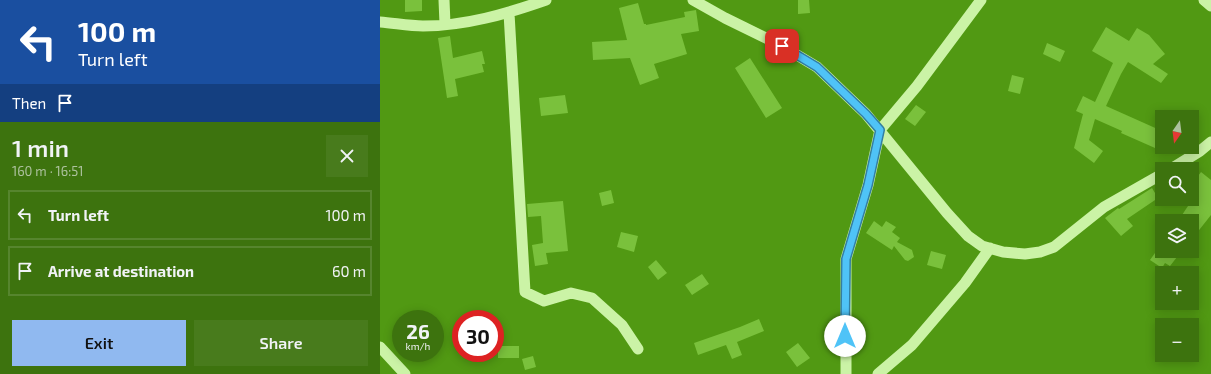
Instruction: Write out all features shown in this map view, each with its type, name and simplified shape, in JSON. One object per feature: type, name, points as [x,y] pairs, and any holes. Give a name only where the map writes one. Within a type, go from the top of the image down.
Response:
[{"type":"street","points":[[444,0],[445,24]]},
{"type":"street","points":[[380,22],[422,26],[463,23],[510,13],[546,0]]},
{"type":"street","points":[[693,0],[725,18],[782,46],[817,67],[866,114],[947,213],[968,236],[982,246],[1003,252],[1025,254],[1040,252],[1054,247],[1104,207],[1155,178]]},
{"type":"street","points":[[846,374],[846,259],[868,185],[880,130],[917,86],[981,0]]},
{"type":"street","points":[[1204,0],[1211,6]]},
{"type":"street","points":[[510,13],[525,292],[544,301],[571,293],[592,298],[622,325],[638,349]]},
{"type":"street","points":[[1182,162],[1211,142]]},
{"type":"street","points":[[878,374],[917,339],[965,283],[990,248]]},
{"type":"street","points":[[380,347],[405,374]]},
{"type":"building","points":[[405,0],[422,0],[422,11],[405,12]]},
{"type":"building","points":[[798,0],[809,0],[810,13],[798,14]]},
{"type":"building","points":[[638,3],[644,24],[646,25],[685,17],[684,12],[696,10],[699,31],[681,34],[687,54],[654,64],[659,78],[640,85],[630,58],[593,60],[592,42],[627,40],[619,8]]},
{"type":"building","points":[[1106,27],[1129,41],[1137,28],[1149,35],[1165,54],[1153,64],[1168,74],[1161,83],[1128,62],[1106,106],[1155,128],[1155,148],[1121,133],[1122,131],[1095,119],[1089,140],[1103,151],[1094,163],[1074,148],[1083,114],[1076,111],[1083,96],[1095,102],[1113,63],[1092,51]]},
{"type":"building","points":[[450,36],[453,58],[482,51],[485,64],[482,64],[484,72],[455,79],[458,96],[447,98],[438,38]]},
{"type":"building","points":[[1047,43],[1065,51],[1060,62],[1043,54]]},
{"type":"building","points":[[750,58],[782,108],[766,118],[735,68]]},
{"type":"building","points":[[1012,75],[1024,78],[1020,94],[1008,91]]},
{"type":"building","points":[[565,95],[568,113],[541,116],[539,98]]},
{"type":"building","points":[[916,105],[926,112],[915,126],[905,119]]},
{"type":"building","points":[[1201,172],[1211,180],[1211,215],[1199,230],[1199,214],[1183,214],[1188,206],[1199,206],[1199,175]]},
{"type":"building","points":[[1152,188],[1155,193],[1155,200],[1127,219],[1133,226],[1121,236],[1105,218],[1118,208],[1119,209]]},
{"type":"building","points":[[611,190],[614,203],[602,206],[599,193]]},
{"type":"building","points":[[563,201],[568,251],[546,253],[548,264],[535,266],[532,245],[543,243],[541,216],[528,217],[527,204]]},
{"type":"building","points":[[874,221],[882,227],[886,221],[896,227],[892,232],[900,238],[897,242],[912,250],[914,257],[908,261],[905,260],[894,246],[892,250],[866,233]]},
{"type":"building","points":[[621,232],[638,236],[634,252],[617,247]]},
{"type":"building","points":[[931,251],[946,255],[942,269],[927,265]]},
{"type":"building","points":[[1155,253],[1155,258],[1176,258],[1170,266],[1165,263],[1163,266],[1159,266],[1150,260]]},
{"type":"building","points":[[656,260],[667,273],[658,280],[648,267]]},
{"type":"building","points":[[702,274],[709,284],[692,295],[685,285]]},
{"type":"building","points":[[759,319],[764,331],[737,342],[742,355],[732,359],[726,345],[698,355],[694,343]]},
{"type":"building","points":[[798,343],[810,358],[797,367],[786,352]]},
{"type":"building","points":[[504,346],[519,346],[519,358],[504,358]]},
{"type":"building","points":[[533,356],[536,367],[525,370],[522,359]]},
{"type":"route","points":[[782,46],[817,67],[866,114],[880,130],[868,185],[846,259],[845,336]]}]
